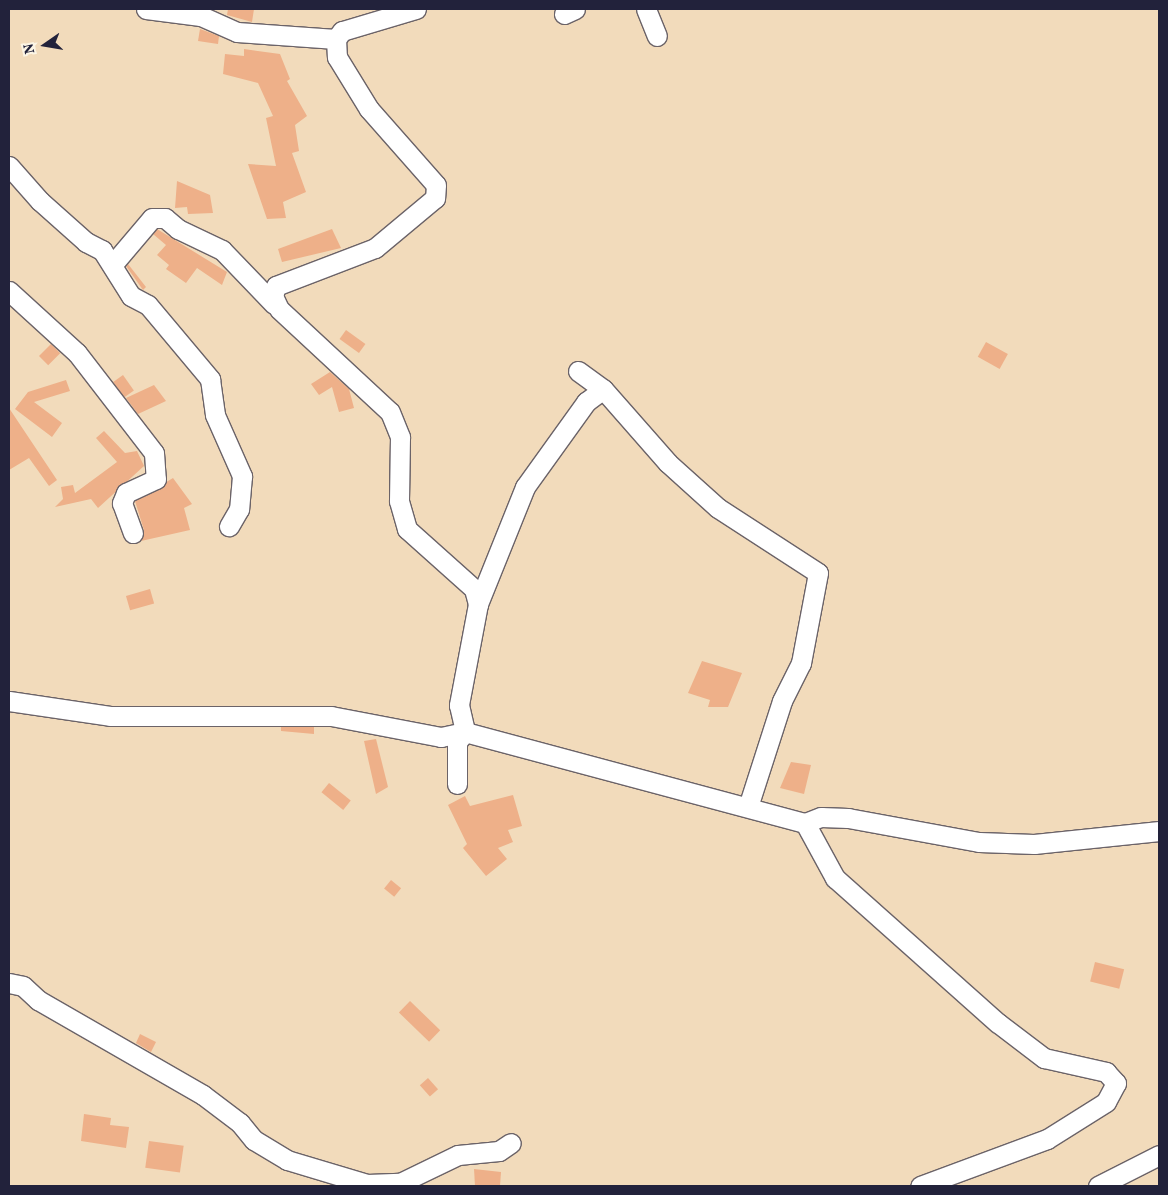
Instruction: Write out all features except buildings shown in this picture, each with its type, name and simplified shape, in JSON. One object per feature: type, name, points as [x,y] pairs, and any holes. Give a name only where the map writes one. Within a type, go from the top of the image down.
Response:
[{"type":"street","points":[[146,9],[201,16],[237,32],[336,39]]},
{"type":"street","points":[[274,304],[276,286],[375,248],[435,198],[436,185],[348,80],[337,58],[336,39],[342,31],[416,9]]},
{"type":"street","points":[[646,9],[657,36]]},
{"type":"street","points":[[9,166],[40,201],[86,242],[102,250],[113,264],[114,274],[131,296],[148,305],[210,379],[215,415],[242,476],[239,509],[229,526]]},
{"type":"street","points":[[113,264],[152,218],[165,218],[178,229],[222,250],[274,304],[390,412],[400,437],[399,501],[407,529],[474,589],[478,604]]},
{"type":"street","points":[[9,291],[77,353],[154,453],[156,479],[126,493],[122,503],[133,533]]},
{"type":"street","points":[[578,371],[603,389],[668,463],[718,508],[818,573],[801,663],[782,701],[748,807]]},
{"type":"street","points":[[465,732],[459,705],[478,604],[525,487],[586,402],[603,389]]},
{"type":"street","points":[[9,702],[110,716],[331,716],[441,737],[465,732],[805,823],[821,817],[848,818],[979,842],[1026,844],[1159,831]]},
{"type":"street","points":[[457,784],[457,742],[465,732]]},
{"type":"street","points":[[805,823],[835,878],[998,1023],[1044,1058],[1106,1072],[1116,1083],[1106,1102],[1047,1139],[920,1186]]},
{"type":"street","points":[[9,983],[23,986],[38,1000],[203,1095],[240,1122],[254,1140],[287,1160],[367,1184],[400,1183],[458,1154],[499,1151],[511,1143]]},
{"type":"street","points":[[1098,1186],[1159,1155]]}]
